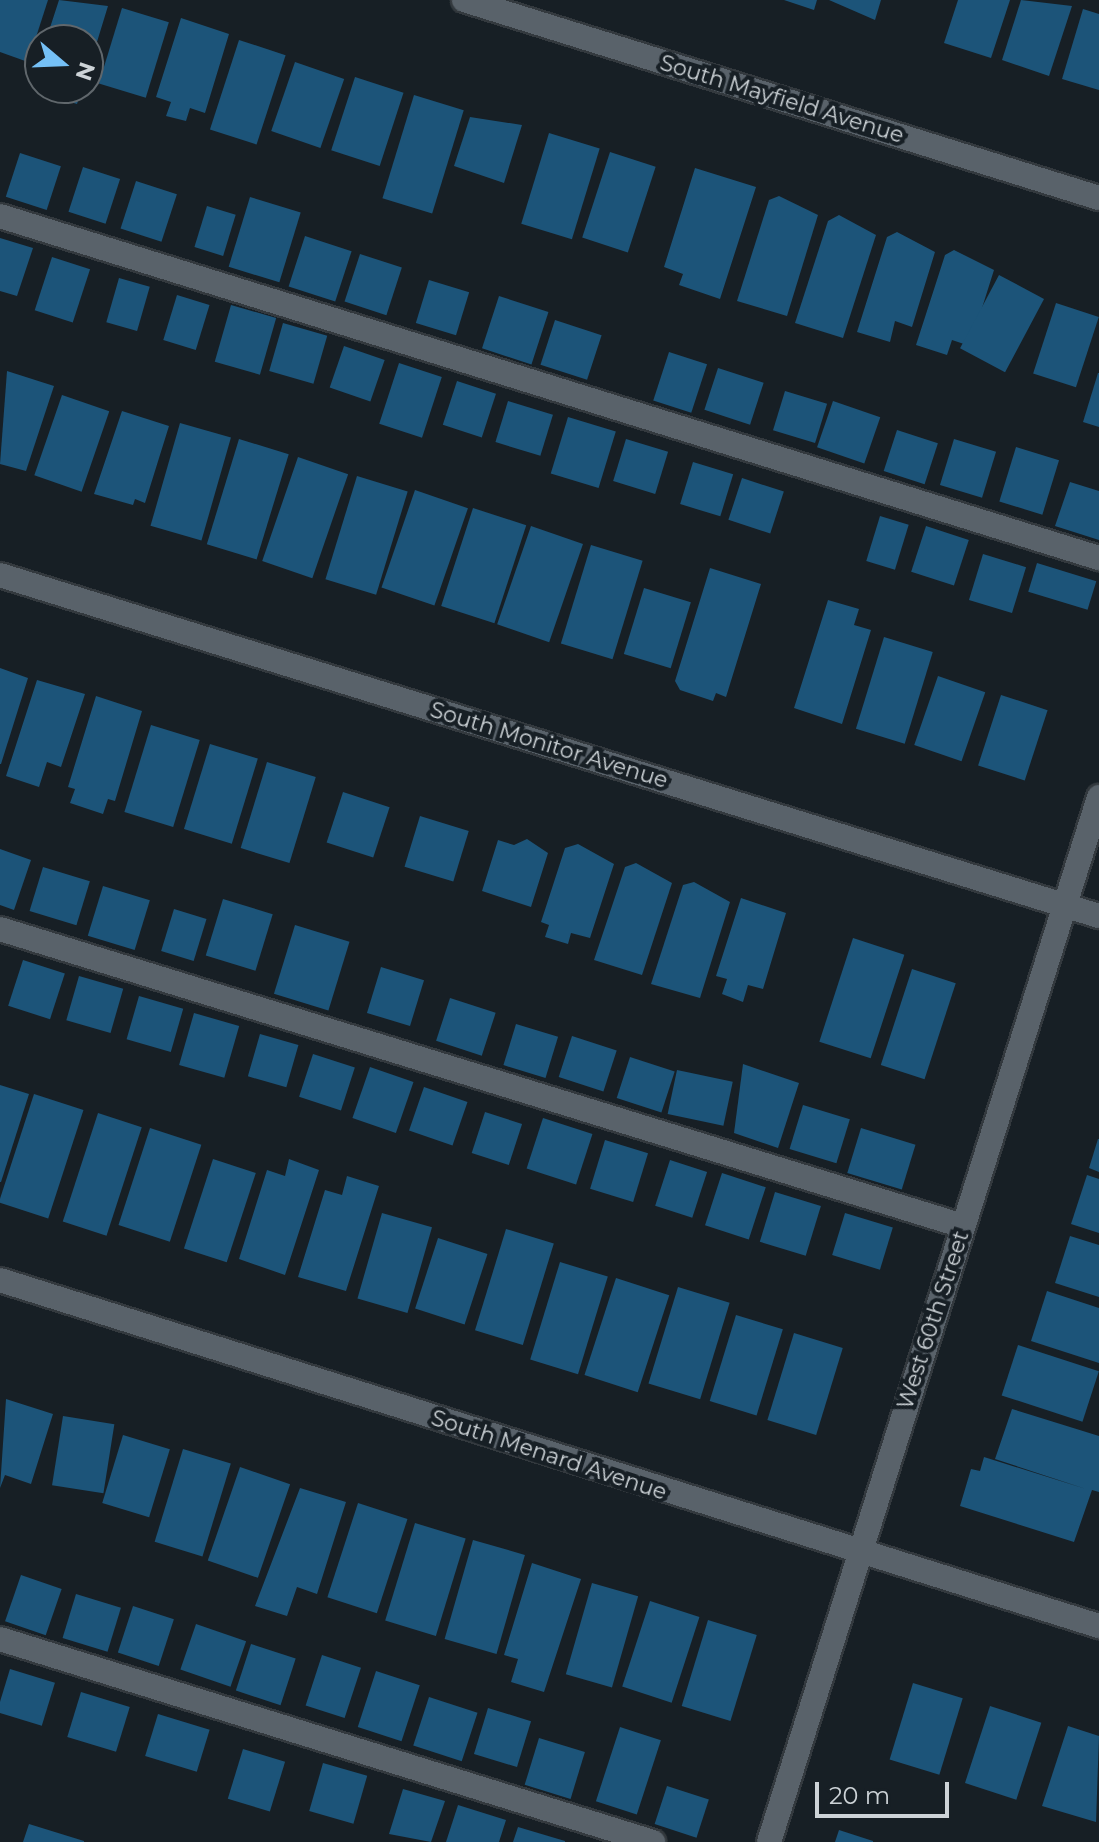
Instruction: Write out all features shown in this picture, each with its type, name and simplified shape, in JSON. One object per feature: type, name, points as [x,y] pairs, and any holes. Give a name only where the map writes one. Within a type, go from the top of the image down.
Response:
[{"type":"street","name":"South Mayfield Avenue","points":[[464,0],[1099,198]]},
{"type":"street","points":[[0,216],[1099,558]]},
{"type":"street","name":"South Monitor Avenue","points":[[0,575],[1099,916]]},
{"type":"street","name":"West 60th Street","points":[[769,1842],[1099,797]]},
{"type":"street","points":[[0,929],[963,1226]]},
{"type":"street","name":"South Menard Avenue","points":[[0,1280],[859,1553],[1099,1626]]},
{"type":"street","points":[[0,1639],[653,1842]]},
{"type":"building","points":[[0,0],[48,0],[40,24],[24,24],[24,61],[0,52]]},
{"type":"building","points":[[59,0],[108,6],[102,24],[51,24]]},
{"type":"building","points":[[784,0],[817,0],[814,10]]},
{"type":"building","points":[[829,0],[881,0],[875,20]]},
{"type":"building","points":[[958,0],[1010,0],[991,58],[944,43]]},
{"type":"building","points":[[1021,0],[1072,6],[1049,76],[1002,60]]},
{"type":"building","points":[[122,8],[169,22],[146,98],[104,85],[104,67]]},
{"type":"building","points":[[1083,9],[1099,14],[1099,90],[1062,79]]},
{"type":"building","points":[[181,18],[229,34],[205,113],[190,108],[186,121],[166,116],[171,102],[156,97]]},
{"type":"building","points":[[239,40],[286,55],[257,145],[210,129]]},
{"type":"building","points":[[295,62],[344,79],[320,148],[271,131]]},
{"type":"building","points":[[355,77],[404,93],[380,166],[331,150]]},
{"type":"building","points":[[414,95],[464,110],[432,213],[382,198]]},
{"type":"building","points":[[470,117],[522,125],[504,183],[454,166]]},
{"type":"building","points":[[549,133],[600,148],[572,239],[521,224]]},
{"type":"building","points":[[610,152],[656,167],[628,252],[582,238]]},
{"type":"building","points":[[20,153],[61,166],[47,210],[6,197]]},
{"type":"building","points":[[83,167],[120,179],[106,224],[68,212]]},
{"type":"building","points":[[695,168],[756,187],[720,299],[679,285],[683,274],[664,267]]},
{"type":"building","points":[[136,181],[177,194],[161,242],[121,229]]},
{"type":"building","points":[[779,196],[818,215],[787,316],[737,301],[769,200]]},
{"type":"building","points":[[250,197],[301,212],[279,282],[229,267]]},
{"type":"building","points":[[207,206],[236,215],[223,256],[194,247]]},
{"type":"building","points":[[839,215],[876,235],[843,338],[795,323],[828,221]]},
{"type":"building","points":[[897,232],[935,252],[912,327],[895,321],[890,342],[857,332],[887,237]]},
{"type":"building","points":[[305,236],[352,251],[335,302],[289,286]]},
{"type":"building","points":[[0,238],[33,248],[17,296],[0,291]]},
{"type":"building","points":[[954,250],[994,270],[970,346],[952,340],[947,355],[916,345],[945,255]]},
{"type":"building","points":[[360,254],[402,268],[386,315],[345,302]]},
{"type":"building","points":[[52,257],[90,269],[73,323],[35,310]]},
{"type":"building","points":[[999,275],[1044,299],[1005,372],[960,348]]},
{"type":"building","points":[[119,278],[150,287],[137,331],[106,322]]},
{"type":"building","points":[[429,280],[469,292],[456,335],[416,323]]},
{"type":"building","points":[[177,295],[210,305],[196,350],[163,340]]},
{"type":"building","points":[[499,296],[548,312],[531,364],[482,348]]},
{"type":"building","points":[[1056,303],[1099,317],[1076,387],[1033,373]]},
{"type":"building","points":[[231,305],[276,318],[260,375],[215,362]]},
{"type":"building","points":[[555,320],[602,335],[587,380],[540,365]]},
{"type":"building","points":[[283,323],[327,336],[313,384],[269,371]]},
{"type":"building","points":[[344,346],[385,360],[370,402],[330,388]]},
{"type":"building","points":[[669,352],[707,364],[691,413],[653,401]]},
{"type":"building","points":[[399,363],[442,377],[422,438],[379,424]]},
{"type":"building","points":[[718,368],[764,383],[750,425],[704,410]]},
{"type":"building","points":[[7,371],[54,386],[26,471],[0,464]]},
{"type":"building","points":[[1099,373],[1099,427],[1083,422]]},
{"type":"building","points":[[457,381],[496,394],[482,437],[443,425]]},
{"type":"building","points":[[785,391],[827,404],[815,443],[773,430]]},
{"type":"building","points":[[62,395],[109,411],[82,492],[34,475]]},
{"type":"building","points":[[508,401],[553,415],[540,456],[495,442]]},
{"type":"building","points":[[833,401],[880,417],[864,464],[817,447]]},
{"type":"building","points":[[122,411],[169,426],[145,503],[135,499],[133,505],[94,494]]},
{"type":"building","points":[[568,417],[616,432],[599,488],[551,473]]},
{"type":"building","points":[[180,423],[231,438],[201,540],[151,526]]},
{"type":"building","points":[[897,430],[938,443],[925,484],[884,471]]},
{"type":"building","points":[[239,439],[289,454],[257,559],[207,544]]},
{"type":"building","points":[[626,439],[668,452],[655,494],[613,481]]},
{"type":"building","points":[[954,439],[996,452],[982,498],[940,485]]},
{"type":"building","points":[[1016,447],[1059,460],[1042,515],[999,502]]},
{"type":"building","points":[[298,457],[348,474],[312,578],[262,561]]},
{"type":"building","points":[[693,462],[733,474],[720,516],[680,504]]},
{"type":"building","points":[[357,476],[408,491],[376,595],[325,579]]},
{"type":"building","points":[[742,478],[784,492],[770,533],[728,520]]},
{"type":"building","points":[[1070,482],[1099,491],[1099,540],[1055,526]]},
{"type":"building","points":[[415,490],[468,508],[434,606],[381,587]]},
{"type":"building","points":[[473,508],[526,525],[494,623],[441,606]]},
{"type":"building","points":[[880,516],[909,525],[895,570],[866,561]]},
{"type":"building","points":[[531,526],[583,544],[549,642],[497,624]]},
{"type":"building","points":[[926,526],[969,540],[954,586],[911,572]]},
{"type":"building","points":[[591,545],[643,561],[613,659],[561,643]]},
{"type":"building","points":[[983,554],[1026,567],[1012,613],[969,600]]},
{"type":"building","points":[[1037,563],[1096,581],[1088,610],[1028,592]]},
{"type":"building","points":[[710,568],[761,584],[726,697],[716,693],[713,701],[680,690],[675,681]]},
{"type":"building","points":[[644,588],[691,602],[671,668],[624,654]]},
{"type":"building","points":[[828,600],[859,609],[854,625],[871,630],[842,724],[794,708]]},
{"type":"building","points":[[884,637],[933,652],[905,744],[856,729]]},
{"type":"building","points":[[0,668],[28,678],[1,764],[0,764]]},
{"type":"building","points":[[938,676],[985,692],[962,761],[914,745]]},
{"type":"building","points":[[37,680],[85,694],[61,767],[47,762],[39,787],[6,776]]},
{"type":"building","points":[[1001,695],[1048,710],[1025,781],[978,765]]},
{"type":"building","points":[[96,696],[142,711],[115,801],[108,799],[103,814],[70,803],[75,789],[68,787]]},
{"type":"building","points":[[151,725],[200,740],[173,827],[124,812]]},
{"type":"building","points":[[210,744],[258,759],[232,844],[184,829]]},
{"type":"building","points":[[267,762],[316,777],[289,863],[241,848]]},
{"type":"building","points":[[343,792],[390,807],[373,858],[327,842]]},
{"type":"building","points":[[420,816],[469,831],[453,882],[405,867]]},
{"type":"building","points":[[527,839],[548,853],[531,907],[482,891],[498,840],[514,845]]},
{"type":"building","points":[[578,844],[614,864],[590,938],[571,933],[568,944],[545,937],[549,925],[541,922],[565,848]]},
{"type":"building","points":[[0,849],[31,860],[14,910],[0,905]]},
{"type":"building","points":[[636,863],[672,883],[642,975],[594,960],[625,867]]},
{"type":"building","points":[[43,867],[90,881],[76,925],[30,911]]},
{"type":"building","points":[[694,882],[730,902],[700,998],[651,984],[683,885]]},
{"type":"building","points":[[103,886],[150,900],[135,950],[88,936]]},
{"type":"building","points":[[741,898],[786,913],[763,989],[748,985],[743,1002],[722,994],[727,979],[716,976]]},
{"type":"building","points":[[223,899],[273,914],[255,971],[206,955]]},
{"type":"building","points":[[174,909],[207,919],[194,961],[161,951]]},
{"type":"building","points":[[295,925],[350,942],[328,1011],[274,994]]},
{"type":"building","points":[[853,938],[904,955],[871,1058],[819,1042]]},
{"type":"building","points":[[23,960],[65,974],[50,1019],[8,1006]]},
{"type":"building","points":[[381,967],[424,980],[410,1026],[367,1013]]},
{"type":"building","points":[[912,969],[956,983],[925,1079],[881,1065]]},
{"type":"building","points":[[79,976],[123,989],[111,1033],[66,1020]]},
{"type":"building","points":[[139,996],[183,1009],[171,1052],[127,1039]]},
{"type":"building","points":[[450,998],[496,1013],[482,1056],[436,1041]]},
{"type":"building","points":[[194,1013],[239,1026],[224,1078],[179,1065]]},
{"type":"building","points":[[516,1024],[558,1037],[546,1078],[503,1065]]},
{"type":"building","points":[[260,1034],[298,1045],[286,1087],[248,1076]]},
{"type":"building","points":[[572,1036],[617,1051],[603,1091],[559,1077]]},
{"type":"building","points":[[313,1054],[355,1068],[341,1110],[299,1097]]},
{"type":"building","points":[[630,1057],[675,1072],[661,1112],[617,1098]]},
{"type":"building","points":[[743,1064],[799,1083],[778,1148],[734,1133]]},
{"type":"building","points":[[370,1067],[413,1082],[396,1133],[352,1118]]},
{"type":"building","points":[[677,1070],[733,1082],[723,1126],[668,1114]]},
{"type":"building","points":[[0,1085],[29,1094],[1,1182],[0,1182]]},
{"type":"building","points":[[424,1087],[467,1102],[453,1145],[409,1130]]},
{"type":"building","points":[[34,1094],[83,1110],[48,1218],[0,1203]]},
{"type":"building","points":[[803,1105],[850,1119],[836,1163],[790,1149]]},
{"type":"building","points":[[485,1112],[522,1124],[509,1165],[472,1153]]},
{"type":"building","points":[[98,1113],[142,1127],[107,1236],[63,1221]]},
{"type":"building","points":[[543,1118],[592,1134],[576,1184],[527,1168]]},
{"type":"building","points":[[150,1128],[201,1145],[170,1242],[118,1225]]},
{"type":"building","points":[[861,1128],[916,1145],[902,1190],[847,1173]]},
{"type":"building","points":[[1099,1139],[1099,1172],[1089,1168]]},
{"type":"building","points":[[605,1140],[648,1153],[633,1202],[590,1189]]},
{"type":"building","points":[[213,1159],[256,1173],[227,1262],[184,1248]]},
{"type":"building","points":[[289,1159],[319,1170],[285,1275],[239,1259],[267,1170],[285,1176]]},
{"type":"building","points":[[670,1160],[707,1172],[692,1218],[655,1206]]},
{"type":"building","points":[[722,1173],[766,1187],[749,1240],[705,1225]]},
{"type":"building","points":[[1087,1175],[1099,1179],[1099,1233],[1071,1224]]},
{"type":"building","points":[[347,1176],[379,1186],[346,1291],[298,1277],[325,1190],[342,1195]]},
{"type":"building","points":[[775,1192],[821,1206],[806,1256],[760,1242]]},
{"type":"building","points":[[382,1213],[432,1227],[407,1313],[357,1299]]},
{"type":"building","points":[[845,1213],[893,1228],[880,1270],[832,1255]]},
{"type":"building","points":[[506,1229],[554,1244],[523,1345],[475,1330]]},
{"type":"building","points":[[1070,1236],[1099,1245],[1099,1297],[1055,1283]]},
{"type":"building","points":[[438,1238],[487,1254],[465,1324],[415,1308]]},
{"type":"building","points":[[560,1262],[608,1277],[578,1374],[530,1360]]},
{"type":"building","points":[[616,1278],[669,1295],[638,1392],[584,1375]]},
{"type":"building","points":[[678,1287],[730,1303],[700,1399],[648,1384]]},
{"type":"building","points":[[1047,1291],[1099,1308],[1099,1363],[1031,1341]]},
{"type":"building","points":[[736,1315],[783,1329],[757,1415],[710,1401]]},
{"type":"building","points":[[794,1333],[843,1348],[816,1435],[767,1420]]},
{"type":"building","points":[[1018,1345],[1099,1371],[1082,1422],[1002,1395]]},
{"type":"building","points":[[6,1399],[53,1414],[31,1484],[5,1475],[0,1488]]},
{"type":"building","points":[[1012,1409],[1099,1436],[1099,1492],[1092,1490],[1074,1542],[960,1506],[971,1469],[980,1471],[984,1457],[1086,1489],[995,1459]]},
{"type":"building","points":[[63,1416],[114,1424],[103,1493],[52,1485]]},
{"type":"building","points":[[123,1435],[170,1449],[149,1517],[102,1503]]},
{"type":"building","points":[[183,1449],[231,1464],[202,1556],[155,1542]]},
{"type":"building","points":[[240,1467],[290,1484],[258,1578],[208,1561]]},
{"type":"building","points":[[300,1488],[346,1502],[317,1594],[297,1587],[287,1616],[255,1606]]},
{"type":"building","points":[[358,1503],[407,1519],[377,1613],[327,1597]]},
{"type":"building","points":[[415,1523],[466,1538],[436,1636],[385,1621]]},
{"type":"building","points":[[473,1540],[525,1555],[497,1654],[445,1639]]},
{"type":"building","points":[[532,1563],[581,1579],[544,1692],[511,1682],[518,1659],[504,1655]]},
{"type":"building","points":[[21,1575],[62,1589],[46,1635],[5,1621]]},
{"type":"building","points":[[592,1583],[638,1596],[612,1688],[566,1674]]},
{"type":"building","points":[[76,1594],[121,1608],[107,1652],[63,1638]]},
{"type":"building","points":[[650,1601],[699,1617],[672,1703],[622,1687]]},
{"type":"building","points":[[133,1606],[174,1619],[159,1666],[118,1653]]},
{"type":"building","points":[[708,1620],[757,1635],[730,1721],[682,1706]]},
{"type":"building","points":[[196,1624],[246,1641],[230,1687],[180,1669]]},
{"type":"building","points":[[251,1644],[296,1659],[281,1705],[236,1691]]},
{"type":"building","points":[[322,1655],[361,1668],[345,1718],[306,1705]]},
{"type":"building","points":[[10,1669],[55,1683],[42,1726],[0,1713],[0,1702]]},
{"type":"building","points":[[376,1671],[420,1685],[402,1741],[358,1727]]},
{"type":"building","points":[[913,1683],[963,1698],[939,1775],[890,1760]]},
{"type":"building","points":[[81,1692],[130,1707],[116,1752],[67,1737]]},
{"type":"building","points":[[429,1697],[478,1713],[462,1761],[413,1746]]},
{"type":"building","points":[[990,1706],[1041,1723],[1016,1800],[965,1783]]},
{"type":"building","points":[[488,1708],[531,1721],[517,1767],[474,1754]]},
{"type":"building","points":[[158,1714],[210,1730],[197,1772],[145,1756]]},
{"type":"building","points":[[1068,1726],[1099,1736],[1096,1822],[1042,1806]]},
{"type":"building","points":[[620,1727],[661,1740],[637,1814],[596,1801]]},
{"type":"building","points":[[539,1738],[585,1752],[571,1799],[525,1785]]},
{"type":"building","points":[[243,1749],[285,1762],[270,1812],[228,1799]]},
{"type":"building","points":[[323,1763],[367,1776],[353,1824],[309,1811]]},
{"type":"building","points":[[667,1786],[709,1800],[696,1838],[655,1824]]},
{"type":"building","points":[[403,1789],[445,1801],[431,1842],[389,1834]]},
{"type":"building","points":[[458,1805],[506,1820],[499,1842],[446,1842]]},
{"type":"building","points":[[29,1824],[84,1841],[84,1842],[23,1842]]},
{"type":"building","points":[[518,1827],[565,1841],[565,1842],[513,1842]]},
{"type":"building","points":[[839,1830],[873,1841],[873,1842],[835,1842]]}]
